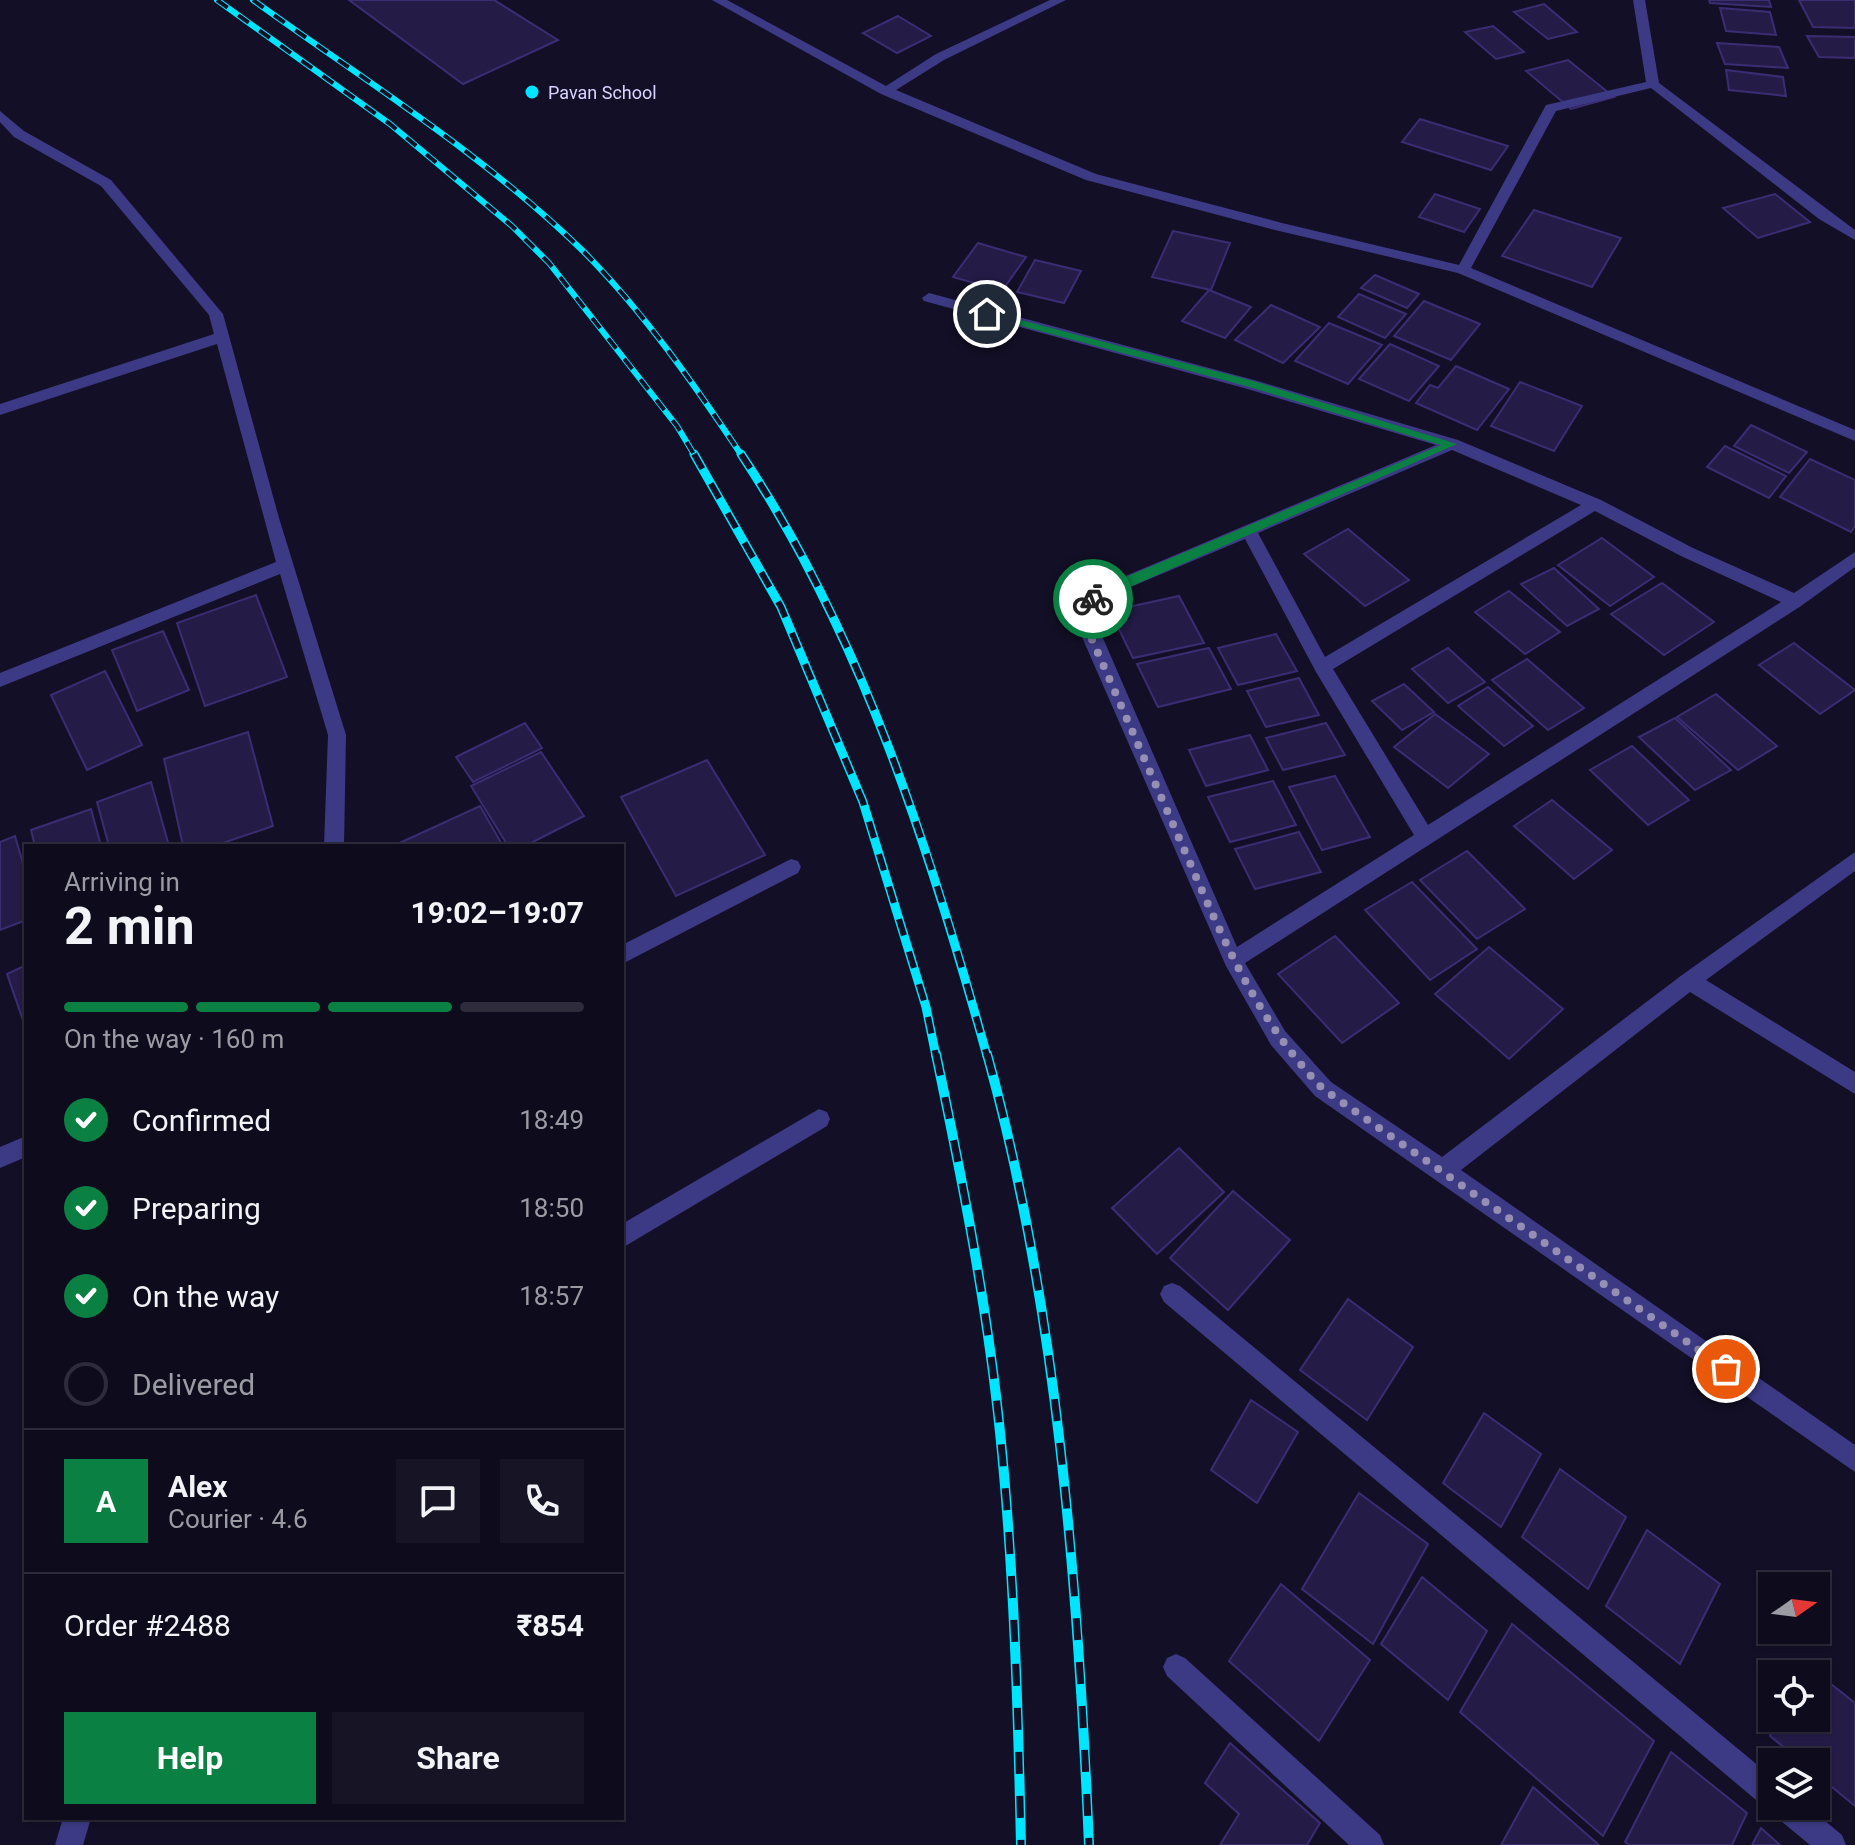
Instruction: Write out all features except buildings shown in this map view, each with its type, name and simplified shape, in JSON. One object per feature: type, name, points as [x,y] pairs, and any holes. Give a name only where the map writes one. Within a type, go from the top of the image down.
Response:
[{"type":"street","points":[[718,0],[886,91],[1091,177],[1280,227],[1463,270],[1774,399],[1855,436]]},
{"type":"street","points":[[886,91],[940,57],[1060,0]]},
{"type":"street","points":[[1639,0],[1653,84],[1824,216],[1855,236]]},
{"type":"street","points":[[1463,270],[1551,108],[1653,84]]},
{"type":"street","points":[[0,115],[19,134],[106,183],[216,314],[285,565],[337,735],[334,844]]},
{"type":"street","points":[[929,298],[1249,384],[1452,444],[1595,504],[1687,552],[1795,601]]},
{"type":"street","points":[[0,410],[222,337]]},
{"type":"street","points":[[1452,444],[1103,592],[1092,600],[1086,614],[1087,628],[1233,960],[1278,1038],[1323,1089],[1855,1460]]},
{"type":"street","points":[[1322,667],[1595,504]]},
{"type":"street","points":[[1248,529],[1322,667],[1424,835]]},
{"type":"street","points":[[1233,960],[1424,835],[1795,601],[1855,558]]},
{"type":"street","points":[[0,680],[285,565]]},
{"type":"street","points":[[1443,1170],[1689,981],[1855,860]]},
{"type":"street","points":[[624,954],[791,867]]},
{"type":"street","points":[[1689,981],[1855,1084]]},
{"type":"street","points":[[624,1236],[819,1119]]},
{"type":"street","points":[[0,1158],[24,1147]]},
{"type":"street","points":[[1172,1294],[1758,1783]]},
{"type":"street","points":[[1176,1667],[1370,1845]]},
{"type":"street","points":[[69,1845],[76,1820]]},
{"type":"street","points":[[1802,1820],[1832,1845]]},
{"type":"railway","points":[[217,0],[390,124],[512,226],[549,263],[677,426],[695,456]]},
{"type":"railway","points":[[253,0],[464,150],[582,250],[667,349],[742,456]]},
{"type":"railway","points":[[694,454],[781,607],[863,802],[926,1007],[936,1056]]},
{"type":"railway","points":[[741,454],[784,524],[857,669],[916,822],[987,1056]]},
{"type":"railway","points":[[936,1054],[981,1289],[995,1384],[1012,1586],[1021,1845]]},
{"type":"railway","points":[[987,1054],[1031,1247],[1060,1446],[1078,1647],[1089,1845]]},
{"type":"way so far","points":[[1093,599],[1086,614],[1087,628],[1233,960],[1293,1058],[1323,1089],[1726,1369]]},
{"type":"place","name":"Pavan School","points":[[532,92]]},
{"type":"route","points":[[987,314],[1249,384],[1452,444],[1132,579],[1093,599]]}]
